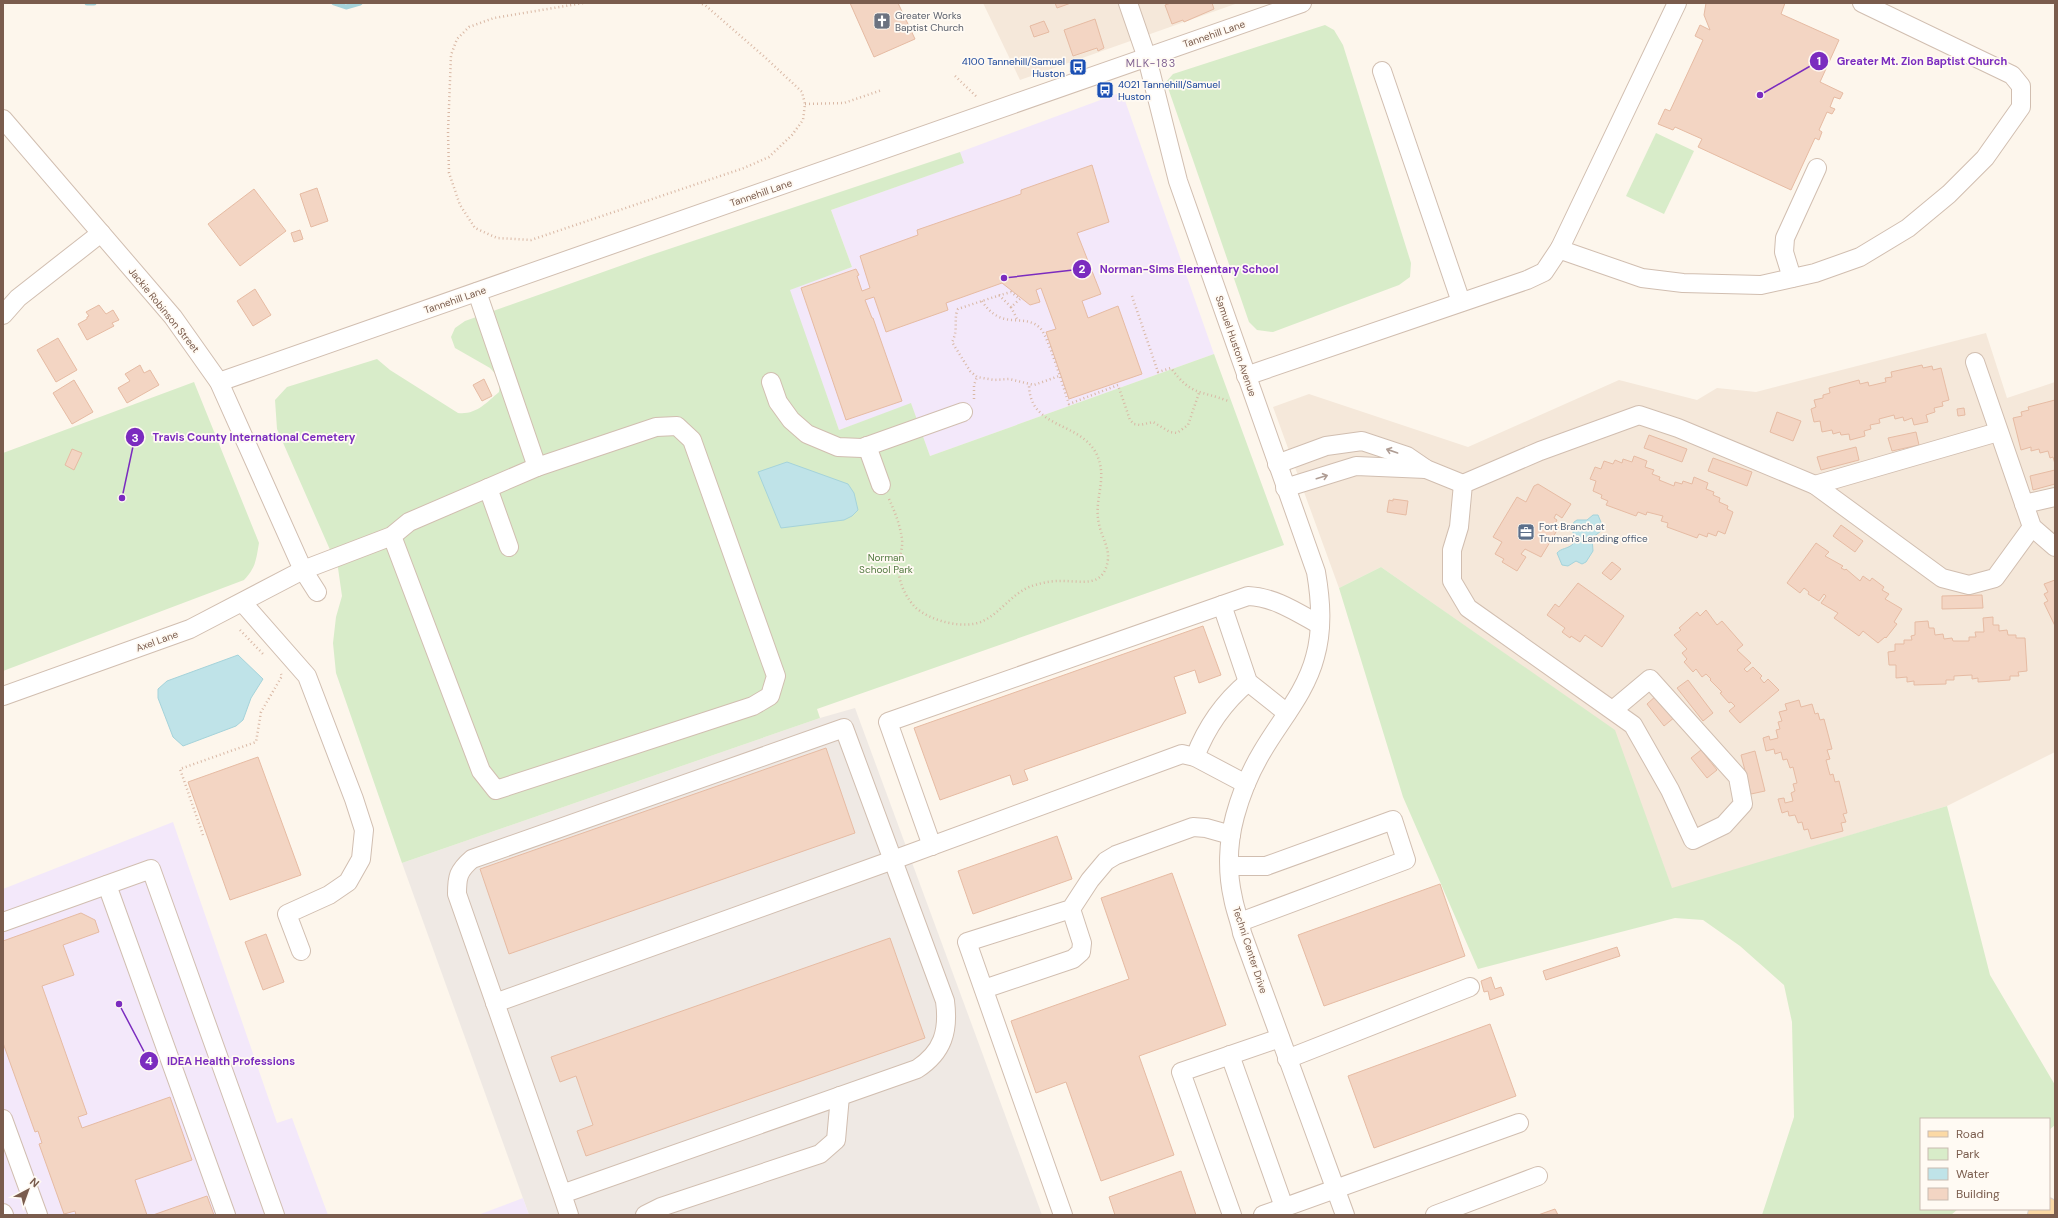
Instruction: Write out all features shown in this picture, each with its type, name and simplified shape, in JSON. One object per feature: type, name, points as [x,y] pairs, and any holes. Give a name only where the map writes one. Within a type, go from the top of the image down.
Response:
[{"type":"street","name":"Samuel Huston Avenue","points":[[1128,3],[1147,58],[1178,181],[1285,488],[1316,572]]},
{"type":"street","name":"Tannehill Lane","points":[[219,382],[1302,3]]},
{"type":"street","points":[[1246,376],[1544,272],[1560,248],[1677,3]]},
{"type":"street","points":[[1560,248],[1567,252],[1642,278],[1683,283],[1761,284],[1814,273],[1860,257],[1908,228],[1949,194],[1985,158],[2021,107],[2021,86],[2012,75],[1862,3]]},
{"type":"street","points":[[1382,71],[1461,302]]},
{"type":"street","name":"Jackie Robinson Street","points":[[3,119],[173,317],[219,382],[303,570],[317,592]]},
{"type":"street","points":[[1792,278],[1784,252],[1785,238],[1817,168]]},
{"type":"street","points":[[3,315],[18,298],[101,233]]},
{"type":"street","points":[[477,292],[537,467]]},
{"type":"street","points":[[1975,362],[2032,527],[2055,547]]},
{"type":"street","points":[[771,382],[778,402],[791,420],[807,434],[838,447],[862,448],[963,412]]},
{"type":"street","points":[[1277,464],[1326,446],[1362,441],[1407,456],[1426,469],[1464,484],[1540,451],[1639,415],[1678,428],[1815,485],[1942,578],[1969,585],[1995,578],[2032,527]]},
{"type":"street","name":"Axel Lane","points":[[3,696],[190,629],[243,603],[303,570],[392,536],[409,522],[537,467],[656,427],[677,426],[692,440],[776,676],[770,696],[753,706],[496,790],[481,771],[392,536]]},
{"type":"street","points":[[1815,485],[1998,432]]},
{"type":"street","points":[[867,446],[881,485]]},
{"type":"street","points":[[1285,488],[1356,466],[1426,469]]},
{"type":"street","points":[[1464,484],[1459,527],[1452,550],[1452,581],[1468,608],[1633,725],[1670,790],[1693,840],[1724,825],[1743,804],[1738,777],[1650,679],[1613,710]]},
{"type":"street","points":[[488,488],[509,547]]},
{"type":"street","points":[[2024,504],[2055,497]]},
{"type":"street","name":"Techni Center Drive","points":[[1316,572],[1321,606],[1318,644],[1312,667],[1287,713],[1261,753],[1246,784],[1231,835],[1230,866],[1233,898],[1242,933],[1345,1215]]},
{"type":"street","points":[[932,846],[888,722],[1248,596],[1259,596],[1279,603],[1320,625]]},
{"type":"street","points":[[243,603],[307,676],[354,799],[364,830],[361,858],[348,882],[329,895],[287,914],[301,951]]},
{"type":"street","points":[[1222,605],[1248,682],[1287,713]]},
{"type":"street","points":[[1195,757],[1210,726],[1235,693],[1248,682]]},
{"type":"street","points":[[562,1194],[917,1069],[930,1061],[940,1047],[946,1032],[948,1019],[945,1001],[844,728],[472,860],[462,868],[457,883],[457,894],[569,1215]]},
{"type":"street","points":[[495,1003],[894,860],[1182,754],[1195,757],[1246,784]]},
{"type":"street","points":[[1230,866],[1266,866],[1393,820],[1406,860],[1240,922]]},
{"type":"street","points":[[1063,1215],[967,942],[1072,909],[1090,880],[1106,861],[1116,855],[1193,827],[1206,828],[1231,835]]},
{"type":"street","points":[[3,922],[151,869],[275,1215]]},
{"type":"street","points":[[107,885],[226,1215]]},
{"type":"street","points":[[984,989],[1073,959],[1081,952],[1082,943],[1072,909]]},
{"type":"street","points":[[1288,1059],[1470,986]]},
{"type":"street","points":[[1232,1215],[1181,1072],[1280,1038]]},
{"type":"street","points":[[1230,1055],[1284,1207]]},
{"type":"street","points":[[645,1215],[661,1207],[820,1154],[836,1140],[840,1096]]},
{"type":"street","points":[[3,1119],[38,1215]]},
{"type":"street","points":[[1263,1215],[1519,1123]]},
{"type":"street","points":[[1435,1215],[1538,1176]]},
{"type":"path","points":[[583,3],[494,18],[469,27],[457,40],[451,55],[448,132],[449,172],[460,205],[476,228],[497,238],[531,240],[744,168],[769,157],[792,135],[803,120],[805,104],[802,92],[705,5],[700,3]]},
{"type":"path","points":[[955,76],[978,98]]},
{"type":"path","points":[[805,104],[844,103],[882,90]]},
{"type":"path","points":[[1011,307],[1020,299],[1011,292],[958,309],[956,318],[957,328],[952,342],[970,371],[977,376],[994,380],[1009,379],[1034,385],[1059,376]]},
{"type":"path","points":[[999,296],[1011,307],[1018,321]]},
{"type":"path","points":[[1132,296],[1158,372],[1171,368],[1181,382],[1199,393],[1228,401]]},
{"type":"path","points":[[982,301],[988,310],[999,318],[1009,321],[1029,322],[1041,329],[1069,404],[1118,385],[1130,420],[1134,424],[1140,425],[1153,422],[1170,432],[1177,433],[1188,425],[1199,393]]},
{"type":"path","points":[[881,485],[897,517],[902,541],[899,579],[905,593],[915,607],[925,615],[939,621],[964,624],[982,622],[1015,596],[1029,588],[1058,581],[1091,582],[1101,576],[1106,568],[1108,548],[1099,524],[1097,510],[1103,481],[1101,467],[1096,453],[1087,442],[1074,431],[1052,422],[1040,414],[1031,397],[1029,384]]},
{"type":"path","points":[[240,630],[266,657]]},
{"type":"path","points":[[203,835],[180,769],[256,742],[261,712],[282,676],[276,668]]},
{"type":"shaded area","points":[[983,3],[1238,3],[1020,80]]},
{"type":"shaded area","points":[[1122,92],[1214,354],[930,456],[911,404],[839,430],[789,290],[852,267],[831,210],[963,163],[960,152]]},
{"type":"shaded area","points":[[1986,333],[2007,398],[2055,382],[2055,752],[1947,806],[1672,889],[1614,730],[1381,567],[1339,588],[1273,407],[1309,394],[1468,447],[1619,380],[1697,400],[1717,388],[1756,392]]},
{"type":"shaded area","points":[[855,708],[1042,1215],[529,1215],[402,863],[820,718]]},
{"type":"shaded area","points":[[173,822],[277,1123],[292,1118],[328,1215],[3,1215],[3,889]]},
{"type":"shaded area","points":[[523,1198],[529,1215],[478,1215]]},
{"type":"green space","points":[[1325,25],[1334,30],[1343,45],[1411,263],[1410,277],[1399,285],[1273,332],[1257,330],[1249,322],[1166,82],[1173,74]]},
{"type":"green space","points":[[1656,133],[1694,151],[1664,214],[1626,196]]},
{"type":"green space","name":"Norman School Park","points":[[960,152],[964,163],[831,210],[852,267],[790,290],[839,430],[911,403],[930,456],[1214,354],[1284,545],[817,709],[820,718],[402,863],[336,673],[333,643],[336,617],[342,596],[338,568],[277,429],[275,400],[287,387],[377,359],[390,370],[458,413],[470,412],[485,404],[499,392],[500,379],[490,368],[455,348],[451,337],[455,328],[465,321],[648,256]]},
{"type":"green space","points":[[194,382],[259,543],[256,559],[251,571],[244,580],[3,671],[3,453]]},
{"type":"green space","points":[[1381,567],[1615,730],[1672,888],[1947,806],[1990,975],[2055,1085],[2055,1125],[2050,1129],[2050,1118],[1920,1118],[1920,1210],[1957,1210],[1951,1215],[1762,1215],[1794,1117],[1792,1022],[1784,985],[1740,946],[1703,920],[1675,918],[1478,969],[1403,797],[1339,588]]},
{"type":"water","points":[[787,462],[848,484],[854,493],[858,510],[852,516],[844,520],[781,528],[758,472]]},
{"type":"water","points":[[1593,515],[1598,515],[1603,527],[1601,531],[1592,538],[1593,551],[1586,562],[1582,564],[1576,561],[1568,566],[1562,565],[1557,553],[1573,544],[1574,522],[1577,520],[1587,520]]},
{"type":"water","points":[[238,655],[263,679],[251,698],[243,720],[236,726],[183,746],[173,737],[158,698],[158,689],[167,681]]},
{"type":"building","name":"Greater Works Baptist Church","points":[[850,3],[898,3],[915,39],[874,57]]},
{"type":"building","points":[[1055,3],[1071,3],[1057,8]]},
{"type":"building","points":[[1171,3],[1212,3],[1214,9],[1184,22],[1183,20],[1172,24],[1165,5]]},
{"type":"building","points":[[1706,3],[1785,3],[1781,14],[1839,40],[1820,82],[1843,93],[1840,99],[1834,97],[1830,107],[1835,109],[1832,114],[1827,112],[1819,130],[1822,132],[1819,140],[1815,138],[1791,190],[1698,147],[1702,139],[1675,127],[1673,130],[1658,124],[1665,109],[1670,111],[1703,40],[1695,36],[1700,25],[1710,30],[1704,15]]},
{"type":"building","points":[[1095,19],[1104,48],[1098,51],[1097,48],[1073,56],[1064,30]]},
{"type":"building","points":[[1044,21],[1049,32],[1034,37],[1030,26]]},
{"type":"building","points":[[1092,165],[1109,222],[1077,233],[1101,294],[1082,301],[1088,318],[1118,306],[1142,374],[1069,399],[1046,332],[1056,329],[1041,288],[1036,290],[1040,302],[1030,305],[1002,283],[946,303],[948,310],[886,332],[874,297],[865,300],[873,318],[902,401],[846,420],[801,288],[856,269],[859,275],[857,276],[862,291],[870,288],[860,256],[918,235],[917,230],[1021,194],[1021,190]]},
{"type":"building","points":[[317,188],[328,221],[311,227],[300,194]]},
{"type":"building","points":[[254,189],[286,231],[240,266],[208,224]]},
{"type":"building","points":[[300,230],[303,239],[294,242],[291,233]]},
{"type":"building","points":[[255,289],[271,315],[253,326],[237,301]]},
{"type":"building","points":[[99,305],[106,314],[113,310],[119,320],[112,323],[114,326],[87,340],[78,324],[87,319],[89,316],[86,312]]},
{"type":"building","points":[[58,338],[77,370],[56,382],[37,350]]},
{"type":"building","points":[[140,365],[144,373],[150,370],[159,385],[127,403],[118,388],[130,381],[125,374]]},
{"type":"building","points":[[1922,365],[1923,368],[1932,366],[1933,370],[1941,368],[1949,400],[1942,402],[1943,406],[1934,408],[1935,412],[1926,415],[1928,422],[1914,425],[1912,418],[1904,421],[1903,417],[1895,419],[1894,415],[1879,419],[1880,423],[1870,425],[1871,429],[1864,431],[1865,436],[1850,440],[1849,434],[1841,435],[1840,432],[1833,434],[1832,430],[1822,432],[1820,421],[1814,422],[1811,409],[1816,407],[1814,400],[1823,398],[1823,395],[1830,393],[1829,388],[1859,380],[1860,384],[1868,382],[1869,386],[1886,382],[1885,378],[1892,377],[1891,372]]},
{"type":"building","points":[[484,379],[492,396],[482,401],[473,385]]},
{"type":"building","points":[[74,380],[93,412],[72,424],[53,393]]},
{"type":"building","points":[[2055,400],[2055,464],[2053,457],[2050,458],[2048,451],[2040,453],[2039,449],[2031,451],[2031,447],[2021,450],[2013,418],[2022,416],[2021,412],[2029,410],[2028,407]]},
{"type":"building","points":[[1964,408],[1965,415],[1958,416],[1957,409]]},
{"type":"building","points":[[1777,412],[1801,421],[1793,441],[1770,432]]},
{"type":"building","points":[[1916,432],[1919,445],[1892,451],[1888,438]]},
{"type":"building","points":[[1649,435],[1687,449],[1682,462],[1644,448]]},
{"type":"building","points":[[1856,447],[1859,460],[1821,470],[1817,457]]},
{"type":"building","points":[[72,449],[82,453],[74,470],[65,465]]},
{"type":"building","points":[[1634,456],[1647,461],[1645,467],[1654,470],[1652,474],[1660,477],[1659,480],[1674,486],[1675,482],[1682,484],[1683,481],[1692,484],[1694,477],[1708,483],[1706,489],[1714,492],[1713,495],[1720,498],[1719,502],[1728,506],[1727,509],[1733,512],[1725,534],[1718,531],[1716,536],[1708,533],[1707,537],[1699,534],[1697,538],[1667,527],[1668,523],[1661,521],[1663,516],[1647,512],[1646,515],[1638,512],[1636,516],[1606,505],[1608,501],[1601,498],[1602,495],[1593,491],[1596,481],[1590,479],[1595,467],[1601,469],[1604,461],[1613,464],[1615,460],[1622,463],[1623,459],[1632,462]]},
{"type":"building","points":[[1713,458],[1752,472],[1747,486],[1708,471]]},
{"type":"building","points":[[2055,470],[2055,484],[2033,490],[2030,476]]},
{"type":"building","name":"Fort Branch at Truman's Landing office","points":[[1538,484],[1571,504],[1562,518],[1556,514],[1554,518],[1557,520],[1555,524],[1559,527],[1541,557],[1525,549],[1521,554],[1526,557],[1517,571],[1502,562],[1504,559],[1495,554],[1502,542],[1493,537],[1517,497],[1526,502],[1534,486]]},
{"type":"building","points":[[1393,499],[1408,501],[1406,515],[1387,512],[1389,500],[1393,501]]},
{"type":"building","points":[[1841,525],[1863,541],[1855,552],[1833,536]]},
{"type":"building","points":[[1816,543],[1829,552],[1825,556],[1843,566],[1841,568],[1846,569],[1860,581],[1863,576],[1870,581],[1872,578],[1884,587],[1882,590],[1889,594],[1885,599],[1902,609],[1894,622],[1897,624],[1886,638],[1885,637],[1878,643],[1863,631],[1859,636],[1834,618],[1838,613],[1821,603],[1826,596],[1824,594],[1819,601],[1808,594],[1809,592],[1804,588],[1800,593],[1787,583]]},
{"type":"building","points":[[1612,562],[1621,569],[1611,580],[1602,573]]},
{"type":"building","points":[[2055,580],[2055,626],[2044,603],[2048,601],[2044,594],[2048,592],[2044,584]]},
{"type":"building","points":[[1578,583],[1624,616],[1602,647],[1585,635],[1580,642],[1571,636],[1570,638],[1562,632],[1565,628],[1547,615],[1555,604],[1559,607]]},
{"type":"building","points":[[1982,595],[1983,608],[1942,609],[1942,596]]},
{"type":"building","points":[[1706,610],[1717,625],[1722,621],[1743,645],[1737,650],[1751,663],[1744,669],[1747,672],[1753,667],[1762,676],[1760,678],[1764,683],[1768,679],[1779,690],[1740,723],[1729,711],[1735,706],[1731,702],[1729,703],[1720,693],[1722,692],[1710,680],[1711,679],[1706,674],[1702,677],[1696,669],[1693,672],[1684,662],[1687,659],[1682,653],[1687,649],[1674,635],[1681,630],[1679,628],[1697,612],[1700,616]]},
{"type":"building","points":[[1993,617],[1993,625],[1999,625],[1999,631],[2007,630],[2008,635],[2016,635],[2016,638],[2025,638],[2027,671],[2018,672],[2019,676],[2010,676],[2010,680],[1978,682],[1978,678],[1972,679],[1972,675],[1954,676],[1954,680],[1946,680],[1946,684],[1914,685],[1914,681],[1907,682],[1907,677],[1896,678],[1896,665],[1889,665],[1888,652],[1895,651],[1895,644],[1904,644],[1904,640],[1912,640],[1911,636],[1915,635],[1915,622],[1928,621],[1929,628],[1934,628],[1935,635],[1943,634],[1944,639],[1952,638],[1953,641],[1969,641],[1969,637],[1976,637],[1975,632],[1984,632],[1983,618]]},
{"type":"building","points":[[1203,626],[1221,675],[1199,683],[1195,670],[1174,677],[1186,713],[1024,770],[1028,780],[1013,785],[1010,775],[940,800],[914,728]]},
{"type":"building","points":[[1688,680],[1713,713],[1703,721],[1677,688]]},
{"type":"building","points":[[1657,695],[1675,717],[1664,726],[1647,704]]},
{"type":"building","points":[[1799,700],[1801,707],[1812,704],[1815,714],[1818,713],[1820,720],[1824,719],[1832,749],[1827,750],[1830,759],[1826,760],[1830,775],[1833,774],[1835,782],[1839,781],[1847,813],[1843,814],[1846,822],[1841,823],[1843,831],[1811,839],[1808,829],[1804,830],[1802,822],[1798,823],[1795,815],[1789,816],[1788,811],[1782,813],[1778,799],[1784,798],[1785,803],[1793,801],[1791,793],[1795,791],[1793,784],[1797,783],[1793,767],[1790,768],[1787,759],[1783,760],[1781,752],[1775,754],[1774,749],[1766,751],[1763,738],[1769,736],[1770,740],[1778,738],[1776,730],[1780,729],[1778,722],[1782,721],[1779,712],[1787,710],[1785,704]]},
{"type":"building","points":[[826,748],[855,833],[509,954],[480,869]]},
{"type":"building","points":[[1701,750],[1717,770],[1707,778],[1691,758]]},
{"type":"building","points":[[1755,751],[1765,791],[1751,794],[1741,755]]},
{"type":"building","points":[[258,757],[301,875],[230,900],[188,782]]},
{"type":"building","points":[[1057,836],[1072,879],[973,914],[958,871]]},
{"type":"building","points":[[1172,873],[1226,1025],[1139,1056],[1174,1155],[1101,1181],[1066,1082],[1036,1093],[1011,1021],[1129,979],[1101,898]]},
{"type":"building","points":[[1440,884],[1465,956],[1324,1006],[1298,935]]},
{"type":"building","points":[[81,913],[95,920],[99,932],[63,945],[74,975],[42,986],[87,1114],[78,1117],[82,1128],[170,1097],[192,1160],[135,1180],[147,1215],[76,1215],[75,1211],[64,1214],[39,1144],[42,1143],[38,1131],[35,1132],[3,1043],[3,941]]},
{"type":"building","points":[[266,934],[284,982],[263,990],[245,942]]},
{"type":"building","points":[[890,938],[925,1038],[586,1156],[577,1131],[593,1125],[576,1076],[560,1082],[551,1057]]},
{"type":"building","points":[[1617,947],[1620,956],[1546,980],[1543,971]]},
{"type":"building","points":[[1491,977],[1495,989],[1501,987],[1504,995],[1490,1000],[1488,991],[1484,992],[1481,981]]},
{"type":"building","points":[[1490,1024],[1516,1096],[1374,1148],[1348,1076]]},
{"type":"building","points":[[1181,1171],[1196,1215],[1115,1215],[1109,1197]]},
{"type":"building","points":[[207,1196],[214,1215],[153,1215]]},
{"type":"building","points":[[1555,1209],[1558,1215],[1538,1215]]},
{"type":"waterway","points":[[87,3],[94,3]]},
{"type":"waterway","points":[[334,3],[346,7],[360,3]]},
{"type":"place","name":"Greater Works Baptist Church","points":[[882,21]]},
{"type":"place","name":"4100 Tannehill/Samuel Huston","points":[[1078,67]]},
{"type":"place","name":"4021 Tannehill/Samuel Huston","points":[[1105,90]]},
{"type":"place","name":"Greater Mt. Zion Baptist Church","points":[[1760,95]]},
{"type":"place","name":"Norman-Sims Elementary School","points":[[1004,278]]},
{"type":"place","name":"Travis County International Cemetery","points":[[122,498]]},
{"type":"place","name":"Fort Branch at Truman's Landing office","points":[[1526,532]]},
{"type":"place","name":"IDEA Health Professions","points":[[119,1004]]},
{"type":"district","name":"MLK-183","points":[[1151,63]]}]
